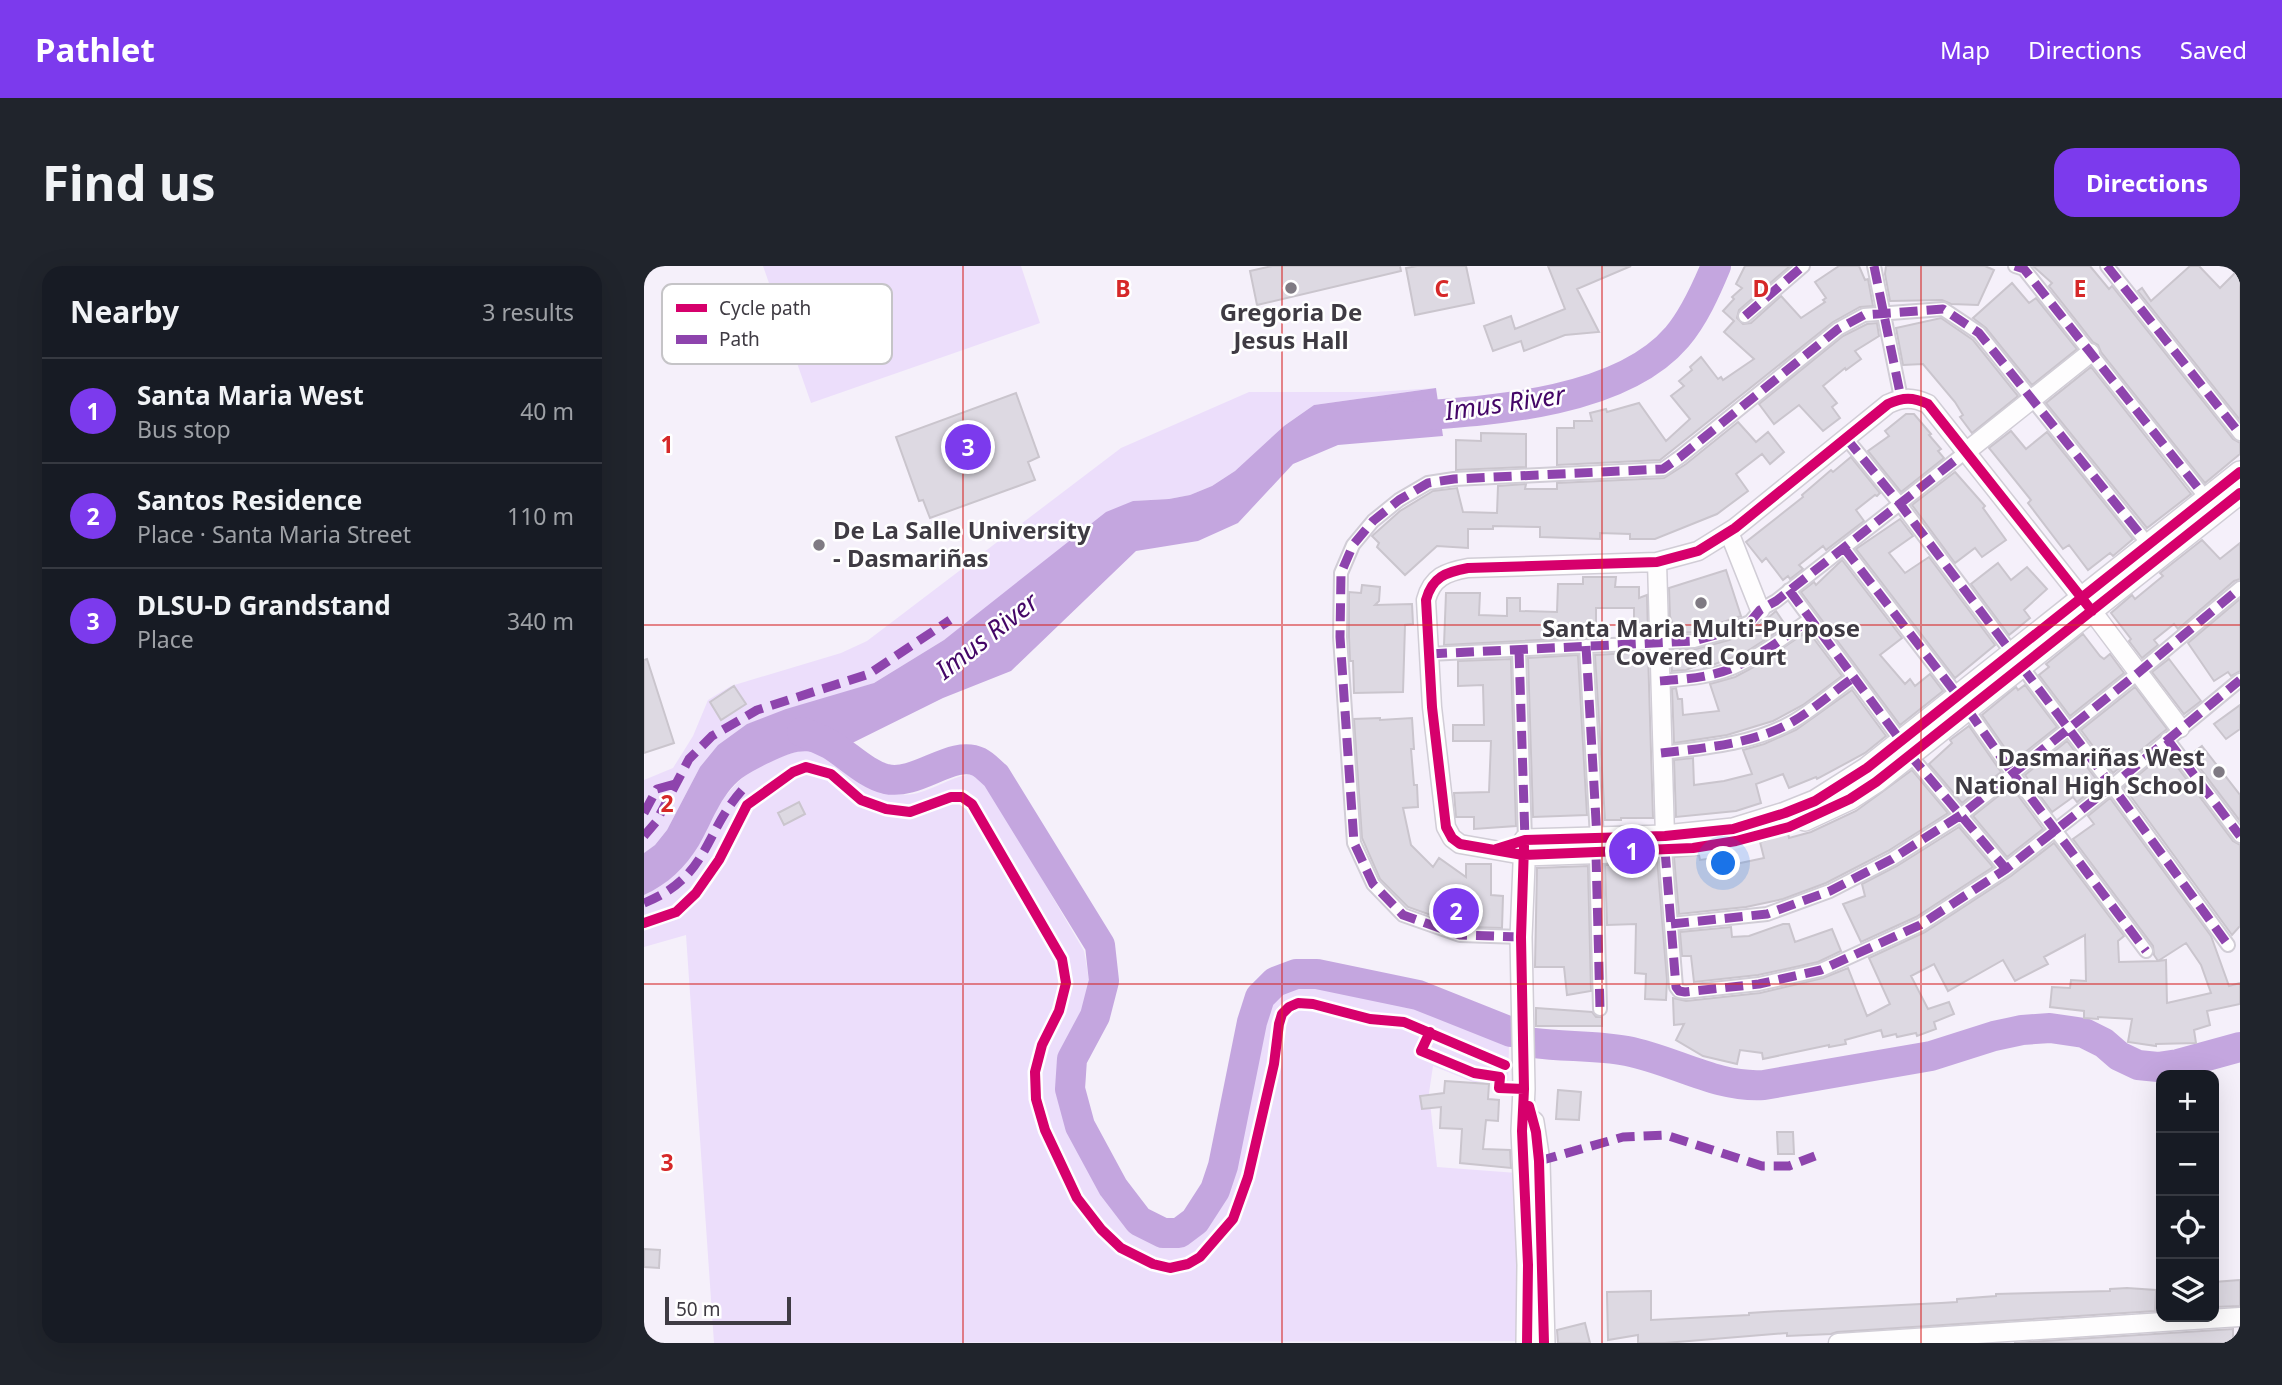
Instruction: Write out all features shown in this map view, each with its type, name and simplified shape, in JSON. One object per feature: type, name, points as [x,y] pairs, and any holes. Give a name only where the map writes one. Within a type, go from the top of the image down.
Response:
[{"type":"street","points":[[1745,316],[1804,266]]},
{"type":"street","points":[[1874,266],[1901,398]]},
{"type":"street","points":[[2015,266],[2024,269],[2206,498]]},
{"type":"street","points":[[2108,266],[2240,434]]},
{"type":"street","points":[[1521,937],[1460,935],[1403,915],[1373,884],[1354,843],[1340,637],[1340,573],[1353,545],[1373,521],[1399,500],[1428,483],[1454,479],[1663,469],[1838,329],[1864,315],[1943,309],[1979,333],[2148,544]]},
{"type":"street","points":[[1429,654],[1694,641],[1750,622],[1760,610],[1900,505],[2090,353]]},
{"type":"street","points":[[2240,493],[2086,605],[1905,748],[1850,799],[1789,827],[1725,844],[1665,843],[1493,850],[1460,845],[1446,827],[1432,706],[1426,600],[1429,589],[1437,578],[1468,568],[1657,562],[1698,551],[1729,532],[1888,404],[1901,398],[1916,398],[1928,404],[1967,452],[2086,605],[2138,673],[2240,836]]},
{"type":"street","points":[[1846,438],[1900,505],[2112,786],[2228,945]]},
{"type":"street","points":[[2086,605],[2148,544],[2240,471]]},
{"type":"street","points":[[1729,532],[1760,610]]},
{"type":"street","points":[[1844,548],[1963,703],[2146,951]]},
{"type":"street","points":[[1657,562],[1665,843],[1676,986],[1685,992],[1759,984],[1821,970],[1920,925],[2006,869],[2240,680]]},
{"type":"street","points":[[1671,924],[1767,914],[1817,895],[1892,859],[1961,815],[2240,587]]},
{"type":"street","points":[[1789,590],[1905,748],[2006,869]]},
{"type":"street","points":[[1660,681],[1692,679],[1739,666],[1810,619]]},
{"type":"street","points":[[1586,646],[1596,846],[1600,1009]]},
{"type":"street","points":[[1519,650],[1524,848],[1521,998],[1524,1083],[1522,1131],[1528,1265],[1527,1343]]},
{"type":"street","points":[[1661,754],[1717,747],[1756,737],[1793,722],[1853,678]]},
{"type":"street","points":[[1524,1083],[1536,1132],[1539,1161],[1544,1343]]},
{"type":"street","points":[[1838,1343],[2240,1317]]},
{"type":"shaded area","points":[[763,266],[1021,266],[1040,323],[811,403],[797,364],[892,364],[892,284],[769,284]]},
{"type":"shaded area","points":[[1436,388],[1314,405],[1284,426],[1235,471],[1212,486],[1190,495],[1169,499],[1133,501],[944,640],[874,683],[747,724],[718,745],[700,767],[667,830],[655,845],[644,853],[644,780],[673,768],[693,736],[708,700],[731,686],[841,653],[867,641],[1121,448],[1249,392],[1375,392]]},
{"type":"shaded area","points":[[808,749],[873,786],[900,795],[921,792],[959,777],[975,774],[988,786],[1084,951],[1089,983],[1088,999],[1062,1055],[1059,1078],[1062,1098],[1076,1143],[1097,1185],[1119,1216],[1133,1228],[1165,1246],[1178,1247],[1190,1242],[1215,1215],[1224,1197],[1243,1136],[1265,1018],[1275,998],[1287,989],[1296,985],[1319,986],[1416,1006],[1509,1046],[1508,1084],[1473,1082],[1433,1066],[1429,1093],[1437,1167],[1517,1173],[1520,1334],[1516,1341],[714,1343],[686,935],[644,947],[644,895],[678,871],[715,811],[739,781],[772,760]]},
{"type":"water","points":[[1436,388],[1443,436],[1338,445],[1293,464],[1238,523],[1198,541],[1136,551],[1011,671],[943,698],[826,756],[806,751],[795,753],[746,775],[722,801],[688,861],[675,875],[644,895],[644,853],[655,845],[667,830],[700,767],[718,745],[747,724],[786,709],[874,683],[944,640],[1106,512],[1133,501],[1169,499],[1190,495],[1212,486],[1235,471],[1284,426],[1314,405]]},
{"type":"building","name":"Gregoria De Jesus Hall","points":[[1272,266],[1400,266],[1401,271],[1257,305],[1250,271]]},
{"type":"building","points":[[1466,266],[1474,303],[1415,315],[1406,268]]},
{"type":"building","points":[[1548,266],[1631,266],[1577,289],[1599,332],[1565,335],[1524,351],[1521,341],[1493,351],[1484,326],[1511,316],[1515,329],[1565,309]]},
{"type":"building","points":[[1745,266],[1790,266],[1739,310],[1737,318],[1743,324],[1751,323],[1781,296],[1801,318],[1825,302],[1823,300],[1826,298],[1815,282],[1839,266],[1859,266],[1865,280],[1868,279],[1873,306],[1860,307],[1833,322],[1660,460],[1557,465],[1557,428],[1574,428],[1574,421],[1592,421],[1590,413],[1606,409],[1607,412],[1639,403],[1666,441],[1690,419],[1671,396],[1684,386],[1679,381],[1692,370],[1690,367],[1701,357],[1718,379],[1721,377],[1723,380],[1754,359],[1724,332],[1734,321],[1723,311],[1742,288],[1736,284]]},
{"type":"building","points":[[1886,266],[1985,266],[1994,270],[1978,305],[1951,304],[1942,300],[1890,301]]},
{"type":"building","points":[[2033,266],[2090,266],[2109,289],[2112,286],[2233,439],[2240,443],[2240,454],[2205,483],[2049,286],[2052,283]]},
{"type":"building","points":[[2190,266],[2199,266],[2220,288],[2240,268],[2240,420],[2138,291],[2142,288],[2151,301]]},
{"type":"building","points":[[2012,283],[2029,303],[2036,298],[2077,349],[2032,385],[1986,328],[1973,318]]},
{"type":"building","points":[[1941,318],[1973,340],[2018,396],[1972,433],[1960,417],[1963,415],[1955,402],[1923,364],[1903,365],[1896,328]]},
{"type":"building","points":[[1877,323],[1879,336],[1855,351],[1861,359],[1823,386],[1837,403],[1832,407],[1840,418],[1823,431],[1799,405],[1774,424],[1759,404],[1843,336],[1867,324]]},
{"type":"building","points":[[2091,367],[2191,494],[2147,528],[2046,403]]},
{"type":"building","points":[[1016,393],[1039,457],[1028,462],[1035,480],[930,518],[923,500],[919,501],[896,437]]},
{"type":"building","points":[[1906,414],[1914,414],[1931,434],[1929,435],[1941,449],[1938,451],[1944,458],[1901,492],[1868,451],[1889,436],[1885,431]]},
{"type":"building","points":[[1738,422],[1756,442],[1768,432],[1784,452],[1770,464],[1762,454],[1736,474],[1748,491],[1717,514],[1655,539],[1630,539],[1630,534],[1600,533],[1600,539],[1540,537],[1540,527],[1493,526],[1493,529],[1468,529],[1468,548],[1437,546],[1405,575],[1377,547],[1379,543],[1372,536],[1400,511],[1433,491],[1457,488],[1463,512],[1497,513],[1498,486],[1526,484],[1525,489],[1557,489],[1557,483],[1664,478],[1686,464]]},
{"type":"building","points":[[2011,431],[2026,449],[2047,432],[2133,539],[2113,556],[2110,553],[2088,570],[2069,545],[2063,549],[2028,503],[2031,500],[1989,448]]},
{"type":"building","points":[[1481,433],[1526,434],[1526,467],[1456,470],[1456,440],[1481,441]]},
{"type":"building","points":[[1851,457],[1880,493],[1856,510],[1864,521],[1826,550],[1823,546],[1799,565],[1803,569],[1790,579],[1788,576],[1783,580],[1766,558],[1762,562],[1746,542],[1803,497],[1802,495],[1831,470],[1833,472]]},
{"type":"building","points":[[1955,472],[1985,506],[1983,508],[2006,540],[1982,557],[1975,548],[1955,563],[1912,505]]},
{"type":"building","points":[[1900,519],[1913,536],[1889,553],[1905,573],[1929,557],[1995,645],[1955,678],[1856,549]]},
{"type":"building","points":[[2202,540],[2220,559],[2240,543],[2240,579],[2234,581],[2178,629],[2174,624],[2154,640],[2158,645],[2142,658],[2111,613],[2132,595],[2135,599],[2163,576],[2160,573]]},
{"type":"building","points":[[1842,560],[1902,638],[1880,655],[1905,684],[1910,679],[1915,686],[1930,674],[1943,691],[1900,725],[1801,592],[1814,582],[1816,585]]},
{"type":"building","points":[[1998,563],[2011,580],[2027,567],[2047,589],[2024,610],[2030,618],[2009,635],[1971,584]]},
{"type":"building","name":"Santa Maria Multi-Purpose Covered Court","points":[[1726,570],[1741,616],[1693,632],[1675,633],[1670,616],[1669,588]]},
{"type":"building","points":[[1583,577],[1616,577],[1615,587],[1639,587],[1639,598],[1647,595],[1648,635],[1634,635],[1634,608],[1596,608],[1596,637],[1444,645],[1446,593],[1480,593],[1479,615],[1507,616],[1507,598],[1520,598],[1520,611],[1557,612],[1558,584],[1583,584]]},
{"type":"building","points":[[1362,585],[1380,587],[1379,601],[1375,605],[1412,604],[1413,624],[1405,625],[1403,692],[1354,693],[1353,661],[1350,661],[1349,592],[1361,593]]},
{"type":"building","points":[[2240,599],[2240,671],[2231,676],[2228,672],[2214,681],[2188,643]]},
{"type":"building","points":[[1776,611],[1786,626],[1746,652],[1710,666],[1704,667],[1703,663],[1686,670],[1672,671],[1671,655],[1680,650],[1696,649],[1729,640],[1754,630]]},
{"type":"building","points":[[1808,631],[1842,676],[1803,705],[1773,721],[1727,735],[1674,743],[1672,689],[1676,688],[1678,699],[1682,699],[1683,715],[1719,711],[1710,684],[1735,677],[1754,667]]},
{"type":"building","points":[[2083,634],[2100,656],[2104,659],[2110,654],[2124,673],[2070,716],[2039,675],[2049,667],[2046,664]]},
{"type":"building","points":[[1648,652],[1653,818],[1605,820],[1595,655]]},
{"type":"building","points":[[1578,655],[1587,815],[1533,817],[1528,658]]},
{"type":"building","points":[[647,659],[674,743],[644,753],[644,660]]},
{"type":"building","points":[[1511,659],[1516,826],[1474,829],[1474,817],[1456,817],[1454,793],[1489,792],[1491,741],[1453,741],[1453,725],[1484,725],[1483,685],[1458,686],[1458,661]]},
{"type":"building","points":[[2169,659],[2201,701],[2184,714],[2152,672]]},
{"type":"building","points":[[2025,685],[2057,727],[2014,761],[1982,715],[2016,687],[2018,690]]},
{"type":"building","points":[[734,686],[746,704],[721,720],[710,702]]},
{"type":"building","points":[[2135,687],[2167,729],[2113,773],[2081,730]]},
{"type":"building","points":[[1852,690],[1886,736],[1865,753],[1817,779],[1816,777],[1789,788],[1783,774],[1756,784],[1761,803],[1736,811],[1676,817],[1674,760],[1693,758],[1694,785],[1752,774],[1743,750],[1796,730]]},
{"type":"building","points":[[2240,705],[2240,729],[2226,739],[2214,724]]},
{"type":"building","points":[[1412,718],[1414,749],[1411,749],[1418,807],[1403,808],[1411,845],[1433,867],[1439,858],[1466,877],[1466,864],[1491,864],[1491,895],[1503,896],[1502,928],[1469,927],[1469,921],[1442,919],[1408,907],[1380,879],[1362,838],[1354,719]]},
{"type":"building","points":[[1969,726],[2001,772],[1962,803],[1929,764],[1952,743],[1950,740]]},
{"type":"building","points":[[2067,741],[2100,784],[2077,802],[2073,797],[2052,812],[2025,775]]},
{"type":"building","points":[[2202,746],[2240,795],[2240,821],[2190,755]]},
{"type":"building","points":[[2166,752],[2233,841],[2240,845],[2240,926],[2232,935],[2124,787]]},
{"type":"building","points":[[1912,770],[1948,813],[1888,851],[1826,883],[1783,899],[1746,907],[1679,914],[1674,857],[1699,855],[1700,860],[1729,856],[1731,865],[1764,858],[1760,842],[1788,833],[1789,838],[1811,832],[1856,811]]},
{"type":"building","points":[[2011,786],[2043,829],[2007,857],[1973,816]]},
{"type":"building","points":[[2110,798],[2211,936],[2229,986],[2240,983],[2240,1004],[2207,1011],[2210,1025],[2194,1030],[2196,1043],[2156,1046],[2128,1042],[2132,1019],[2084,1018],[2084,1011],[2050,1007],[2052,987],[2070,988],[2071,980],[2086,981],[2085,935],[2044,957],[2048,964],[2015,981],[2003,960],[1948,991],[1934,964],[1911,976],[1928,1009],[1949,1002],[1954,1014],[1934,1022],[1936,1029],[1917,1036],[1916,1033],[1883,1037],[1881,1030],[1845,1040],[1846,1044],[1763,1059],[1762,1053],[1740,1050],[1737,1064],[1703,1056],[1676,1040],[1684,1024],[1674,1025],[1673,998],[1686,1001],[1760,993],[1823,978],[1848,968],[1867,1016],[1890,1004],[1869,958],[1925,932],[2011,876],[2054,843],[2124,936],[2118,941],[2119,962],[2158,961],[2153,946],[2073,839],[2094,824],[2088,816]],"holes":[[[2186,943],[2201,965],[2211,993],[2167,1003],[2166,960],[2158,961]]]},
{"type":"building","points":[[799,802],[805,814],[784,825],[778,813]]},
{"type":"building","points":[[1959,827],[1993,867],[1916,917],[1861,942],[1843,904],[1865,896],[1862,884],[1897,866]]},
{"type":"building","points":[[1655,858],[1667,980],[1666,1000],[1645,999],[1646,974],[1635,973],[1636,924],[1607,925],[1605,865],[1644,864],[1654,861]]},
{"type":"building","points":[[1588,866],[1591,991],[1567,995],[1564,967],[1535,967],[1537,868]]},
{"type":"building","points":[[1789,924],[1795,942],[1832,929],[1841,951],[1818,962],[1758,975],[1694,982],[1691,956],[1682,956],[1680,932],[1731,927],[1732,937],[1749,936]]},
{"type":"building","points":[[1536,1008],[1592,1012],[1596,1017],[1602,1017],[1602,1026],[1536,1026]]},
{"type":"building","points":[[1445,1081],[1489,1084],[1488,1099],[1499,1100],[1498,1121],[1486,1120],[1483,1149],[1510,1150],[1511,1168],[1460,1163],[1462,1129],[1440,1128],[1441,1107],[1422,1109],[1420,1096],[1444,1093]]},
{"type":"building","points":[[1558,1090],[1581,1092],[1579,1120],[1556,1119]]},
{"type":"building","points":[[1777,1132],[1793,1132],[1794,1154],[1778,1154]]},
{"type":"building","points":[[644,1249],[660,1250],[659,1268],[644,1267]]},
{"type":"building","points":[[2240,1280],[2240,1306],[2219,1307],[2219,1282]]},
{"type":"building","points":[[2110,1289],[2156,1290],[2155,1311],[1665,1343],[1638,1343],[1638,1335],[1608,1340],[1607,1292],[1651,1291],[1651,1320],[1957,1302],[1957,1299],[1996,1294]]},
{"type":"building","points":[[1585,1323],[1590,1343],[1558,1343],[1557,1330]]},
{"type":"building","points":[[2233,1329],[2233,1343],[2014,1343]]},
{"type":"waterway","name":"Imus River","points":[[1400,417],[1471,412],[1548,400],[1586,391],[1621,377],[1652,360],[1677,337],[1704,294],[1716,266]]},
{"type":"waterway","points":[[802,732],[831,745],[865,769],[886,779],[898,780],[958,760],[969,759],[981,763],[996,776],[1100,945],[1104,981],[1095,1016],[1072,1059],[1070,1089],[1080,1126],[1113,1187],[1139,1221],[1163,1233],[1179,1233],[1195,1221],[1215,1190],[1223,1166],[1252,1022],[1260,997],[1275,982],[1296,974],[1317,974],[1418,995],[1511,1032]]},
{"type":"waterway","points":[[1534,1043],[1627,1051],[1712,1078],[1746,1085],[1764,1085],[1931,1056],[2022,1030],[2050,1028],[2084,1033],[2138,1065],[2158,1067],[2240,1047]]},
{"type":"marked path","points":[[1745,316],[1803,266]]},
{"type":"marked path","points":[[1874,266],[1901,398]]},
{"type":"marked path","points":[[2015,266],[2024,269],[2206,498]]},
{"type":"marked path","points":[[2107,266],[2240,434]]},
{"type":"marked path","points":[[1521,937],[1460,935],[1403,915],[1373,884],[1354,843],[1340,637],[1341,573],[1353,545],[1373,521],[1399,500],[1428,483],[1454,479],[1663,469],[1838,329],[1864,315],[1943,309],[1979,333],[2148,544]]},
{"type":"marked path","points":[[1846,438],[1900,504],[2012,653]]},
{"type":"marked path","points":[[1429,654],[1694,641],[1726,632],[1750,622],[1760,610],[1776,601],[1967,451]]},
{"type":"marked path","points":[[1844,548],[1958,696]]},
{"type":"marked path","points":[[1671,924],[1767,914],[1830,891],[1892,859],[1961,815],[2240,588]]},
{"type":"marked path","points":[[1789,590],[1901,741]]},
{"type":"marked path","points":[[1660,681],[1702,677],[1732,668],[1768,649],[1810,619]]},
{"type":"marked path","points":[[644,836],[656,822],[689,759],[712,736],[757,710],[869,674],[950,620]]},
{"type":"marked path","points":[[1586,646],[1597,838]]},
{"type":"marked path","points":[[1519,650],[1525,840]]},
{"type":"marked path","points":[[2022,667],[2228,945]]},
{"type":"marked path","points":[[1661,753],[1728,744],[1777,729],[1808,712],[1853,678]]},
{"type":"marked path","points":[[1665,850],[1676,987],[1679,991],[1759,984],[1821,970],[1920,925],[2006,869],[2240,680]]},
{"type":"marked path","points":[[1968,710],[2146,951]]},
{"type":"marked path","points":[[2167,739],[2240,836]]},
{"type":"marked path","points":[[1910,755],[2006,869]]},
{"type":"marked path","points":[[644,813],[657,789],[675,784]]},
{"type":"marked path","points":[[644,903],[682,880],[745,787]]},
{"type":"marked path","points":[[1596,854],[1600,1009]]},
{"type":"marked path","points":[[1539,1161],[1623,1137],[1666,1135],[1762,1166],[1789,1166],[1815,1156]]},
{"type":"cycle path","points":[[2092,611],[1928,404],[1908,399],[1893,402],[1735,528],[1698,551],[1657,562],[1468,568],[1453,571],[1436,581],[1426,600],[1432,707],[1446,827],[1452,838],[1460,844],[1523,855],[1693,848],[1736,841],[1789,827],[1850,799],[1876,782],[2240,493]]},
{"type":"cycle path","points":[[1496,849],[1525,840],[1665,836],[1733,829],[1815,801],[1867,768],[2240,472]]},
{"type":"cycle path","points":[[644,923],[676,912],[696,893],[719,860],[747,805],[793,772],[806,767],[831,774],[861,800],[886,809],[910,812],[951,797],[962,797],[972,804],[1062,959],[1066,983],[1059,1011],[1042,1045],[1035,1072],[1036,1099],[1045,1130],[1077,1198],[1101,1229],[1121,1248],[1153,1264],[1170,1268],[1188,1264],[1200,1257],[1233,1219],[1248,1177],[1274,1064],[1279,1024],[1282,1014],[1289,1007],[1298,1003],[1313,1004],[1370,1019],[1404,1022],[1505,1065]]},
{"type":"cycle path","points":[[1524,846],[1521,937],[1524,1089],[1522,1131],[1528,1265],[1527,1343]]},
{"type":"cycle path","points":[[1430,1032],[1421,1051],[1474,1073],[1500,1077],[1499,1088],[1524,1089]]},
{"type":"cycle path","points":[[1529,1106],[1536,1132],[1539,1161],[1544,1343]]},
{"type":"place","name":"Gregoria De Jesus Hall","points":[[1291,288]]},
{"type":"place","name":"DLSU-D Grandstand","points":[[968,447]]},
{"type":"place","name":"De La Salle University - Dasmariñas","points":[[819,545]]},
{"type":"place","name":"Santa Maria Multi-Purpose Covered Court","points":[[1701,603]]},
{"type":"place","name":"Dasmariñas West National High School","points":[[2219,772]]},
{"type":"place","name":"Santa Maria West","points":[[1632,851]]},
{"type":"place","name":"Santos Residence","points":[[1456,911]]}]
